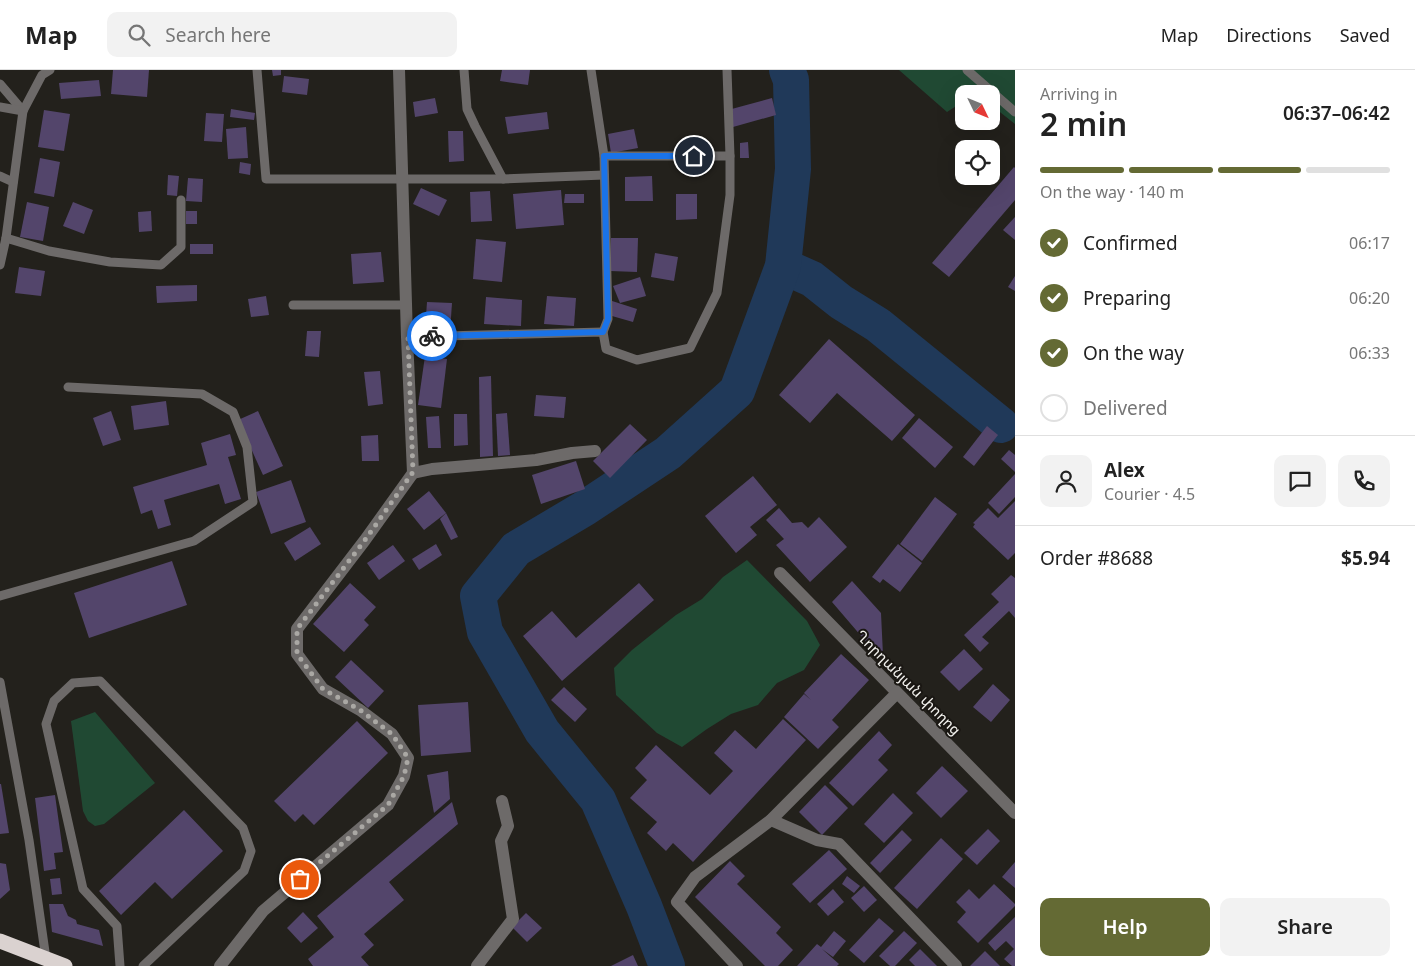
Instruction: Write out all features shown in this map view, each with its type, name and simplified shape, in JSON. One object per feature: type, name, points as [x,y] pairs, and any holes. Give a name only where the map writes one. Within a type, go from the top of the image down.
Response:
[{"type":"highway","points":[[0,941],[65,966]]},
{"type":"street","points":[[220,966],[263,911],[388,805],[404,776],[408,758],[392,734],[360,710],[323,689],[297,654],[297,629],[365,540],[413,472],[399,70]]},
{"type":"street","points":[[413,472],[536,460],[595,451]]},
{"type":"street","name":"Ղորղանյան փողոց","points":[[780,574],[1015,813]]},
{"type":"street","points":[[737,966],[677,902],[695,876],[771,820],[897,693]]},
{"type":"street","points":[[477,966],[513,919],[501,841],[508,826],[502,801]]},
{"type":"street","points":[[771,820],[816,840],[839,844],[956,966]]},
{"type":"lane","points":[[0,264],[6,238],[23,111],[42,75],[50,70]]},
{"type":"lane","points":[[257,70],[266,179],[503,179],[604,174]]},
{"type":"lane","points":[[464,70],[467,109],[503,179]]},
{"type":"lane","points":[[591,70],[604,156],[608,319],[603,332],[606,349],[637,360],[690,348],[717,293],[730,195],[727,70]]},
{"type":"lane","points":[[967,70],[1015,112]]},
{"type":"lane","points":[[0,84],[23,111]]},
{"type":"lane","points":[[0,108],[23,111]]},
{"type":"lane","points":[[604,156],[730,156]]},
{"type":"lane","points":[[0,176],[13,182]]},
{"type":"lane","points":[[6,238],[49,252],[110,262],[161,266],[181,247],[181,200]]},
{"type":"lane","points":[[293,305],[406,305]]},
{"type":"lane","points":[[408,337],[603,332]]},
{"type":"lane","points":[[0,596],[194,541],[253,502],[247,447],[233,412],[202,394],[68,387]]},
{"type":"lane","points":[[0,682],[29,840],[46,959]]},
{"type":"lane","points":[[120,966],[117,926],[83,889],[46,724],[54,701],[73,683],[100,682],[243,828],[251,850],[244,871],[143,966]]},
{"type":"green space","points":[[899,70],[1015,70],[1015,124],[1000,112],[1000,85],[955,85],[955,107],[947,112]]},
{"type":"green space","points":[[747,560],[807,621],[820,645],[804,670],[777,683],[758,705],[731,714],[682,747],[657,733],[616,695],[614,668],[632,650],[676,615],[702,599],[723,577]]},
{"type":"green space","points":[[95,712],[155,783],[104,824],[95,826],[88,821],[83,811],[71,721]]},
{"type":"building","points":[[113,70],[149,70],[147,97],[111,94]]},
{"type":"building","points":[[272,70],[281,70],[281,75],[273,76]]},
{"type":"building","points":[[502,70],[530,70],[528,85],[500,81]]},
{"type":"building","points":[[284,76],[309,79],[307,95],[282,92]]},
{"type":"building","points":[[99,80],[101,96],[61,99],[59,83]]},
{"type":"building","points":[[435,98],[438,113],[415,117],[413,102]]},
{"type":"building","points":[[772,98],[776,115],[733,127],[728,110]]},
{"type":"building","points":[[231,109],[255,113],[254,120],[230,117]]},
{"type":"building","points":[[44,110],[70,114],[64,151],[38,147]]},
{"type":"building","points":[[547,112],[549,129],[508,134],[505,117]]},
{"type":"building","points":[[206,113],[224,114],[222,142],[204,141]]},
{"type":"building","points":[[246,127],[248,158],[228,159],[226,129]]},
{"type":"building","points":[[634,129],[638,148],[611,153],[608,134]]},
{"type":"building","points":[[448,131],[463,131],[464,161],[449,162]]},
{"type":"building","points":[[748,142],[749,158],[740,158],[740,143]]},
{"type":"building","points":[[40,158],[60,162],[54,197],[34,193]]},
{"type":"building","points":[[240,162],[251,164],[250,175],[239,173]]},
{"type":"building","points":[[1014,167],[1015,200],[949,277],[932,263]]},
{"type":"building","points":[[168,175],[179,176],[177,196],[167,195]]},
{"type":"building","points":[[652,176],[653,201],[625,201],[625,177]]},
{"type":"building","points":[[188,178],[203,179],[202,202],[186,201]]},
{"type":"building","points":[[421,188],[447,200],[439,216],[413,204]]},
{"type":"building","points":[[561,190],[564,225],[516,229],[513,194]]},
{"type":"building","points":[[490,191],[492,221],[471,222],[470,192]]},
{"type":"building","points":[[565,194],[584,194],[584,203],[564,203]]},
{"type":"building","points":[[676,194],[697,194],[697,219],[676,220]]},
{"type":"building","points":[[27,202],[49,207],[43,241],[20,237]]},
{"type":"building","points":[[73,202],[93,210],[84,234],[63,226]]},
{"type":"building","points":[[151,211],[152,231],[139,232],[138,212]]},
{"type":"building","points":[[186,211],[197,211],[197,224],[186,224]]},
{"type":"building","points":[[1015,217],[1015,240],[1003,230]]},
{"type":"building","points":[[611,238],[638,238],[637,272],[610,271]]},
{"type":"building","points":[[476,239],[506,242],[502,282],[473,279]]},
{"type":"building","points":[[190,244],[213,244],[213,254],[190,254]]},
{"type":"building","points":[[381,252],[384,282],[353,284],[351,254]]},
{"type":"building","points":[[655,253],[678,257],[674,281],[651,277]]},
{"type":"building","points":[[19,267],[45,271],[41,296],[15,293]]},
{"type":"building","points":[[1015,276],[1015,291],[1008,287]]},
{"type":"building","points":[[640,277],[646,296],[620,303],[613,286]]},
{"type":"building","points":[[197,285],[197,301],[157,303],[156,286]]},
{"type":"building","points":[[266,296],[269,315],[251,317],[248,299]]},
{"type":"building","points":[[547,296],[576,298],[574,326],[544,324]]},
{"type":"building","points":[[486,297],[522,300],[521,326],[484,324]]},
{"type":"building","points":[[609,300],[637,309],[633,322],[605,314]]},
{"type":"building","points":[[427,302],[452,303],[450,332],[425,330]]},
{"type":"building","points":[[307,331],[321,331],[319,357],[305,356]]},
{"type":"building","points":[[829,339],[915,415],[892,441],[837,393],[810,423],[779,395]]},
{"type":"building","points":[[425,356],[447,359],[441,408],[418,405]]},
{"type":"building","points":[[380,371],[383,404],[368,406],[364,372]]},
{"type":"building","points":[[491,376],[493,456],[480,457],[479,377]]},
{"type":"building","points":[[536,395],[566,397],[564,418],[534,416]]},
{"type":"building","points":[[166,401],[169,425],[134,430],[131,406]]},
{"type":"building","points":[[111,411],[121,440],[103,446],[93,418]]},
{"type":"building","points":[[258,411],[283,466],[263,475],[238,420]]},
{"type":"building","points":[[507,413],[510,455],[498,456],[496,414]]},
{"type":"building","points":[[454,414],[467,414],[468,445],[454,446]]},
{"type":"building","points":[[439,416],[441,448],[428,448],[426,417]]},
{"type":"building","points":[[919,418],[953,447],[935,468],[902,438]]},
{"type":"building","points":[[630,424],[647,440],[610,478],[593,461]]},
{"type":"building","points":[[987,426],[998,435],[974,466],[963,457]]},
{"type":"building","points":[[230,434],[236,455],[228,457],[241,499],[225,504],[219,484],[164,500],[171,525],[158,529],[152,510],[141,514],[133,487],[207,465],[201,443]]},
{"type":"building","points":[[378,435],[379,461],[362,461],[361,436]]},
{"type":"building","points":[[1009,450],[1015,455],[1015,472],[1001,459]]},
{"type":"building","points":[[576,461],[585,489],[541,504],[532,475]]},
{"type":"building","points":[[1015,474],[1015,497],[999,514],[988,503]]},
{"type":"building","points":[[753,476],[777,505],[750,527],[757,535],[736,553],[705,516]]},
{"type":"building","points":[[291,480],[306,522],[271,534],[256,492]]},
{"type":"building","points":[[429,491],[446,513],[424,530],[407,509]]},
{"type":"building","points":[[935,497],[957,514],[922,561],[900,544]]},
{"type":"building","points":[[1015,501],[1015,553],[1008,560],[973,527],[975,524],[973,523],[988,508],[998,518]]},
{"type":"building","points":[[779,508],[792,523],[802,522],[808,528],[819,517],[847,547],[810,582],[776,545],[784,539],[766,520]]},
{"type":"building","points":[[446,513],[458,537],[451,540],[440,519]]},
{"type":"building","points":[[310,527],[321,544],[295,561],[284,543]]},
{"type":"building","points":[[436,544],[442,555],[419,570],[412,559]]},
{"type":"building","points":[[898,544],[922,563],[900,592],[883,579],[880,583],[872,577]]},
{"type":"building","points":[[393,545],[405,561],[379,580],[367,563]]},
{"type":"building","points":[[172,561],[187,605],[89,638],[74,593]]},
{"type":"building","points":[[1011,575],[1015,578],[1015,618],[1009,611],[982,637],[989,643],[980,652],[964,635],[999,602],[991,594]]},
{"type":"building","points":[[852,581],[881,613],[883,655],[878,661],[862,637],[832,602]]},
{"type":"building","points":[[350,583],[376,607],[364,620],[369,625],[344,652],[313,624]]},
{"type":"building","points":[[639,583],[654,600],[562,681],[523,636],[552,611],[576,638]]},
{"type":"building","points":[[964,649],[983,669],[959,691],[940,672]]},
{"type":"building","points":[[841,654],[869,680],[832,720],[839,727],[818,749],[784,717],[804,694],[811,700],[804,693]]},
{"type":"building","points":[[351,660],[384,691],[368,708],[335,677]]},
{"type":"building","points":[[993,684],[1010,700],[991,722],[973,707]]},
{"type":"building","points":[[564,687],[587,709],[575,722],[551,700]]},
{"type":"building","points":[[468,702],[471,752],[421,756],[418,705]]},
{"type":"building","points":[[783,719],[806,740],[693,862],[673,843],[666,851],[647,833],[657,822],[630,798],[647,780],[635,768],[656,745],[710,795],[733,771],[714,753],[735,730],[756,749]]},
{"type":"building","points":[[357,721],[388,753],[314,825],[303,814],[295,822],[274,801]]},
{"type":"building","points":[[879,731],[892,745],[878,760],[888,770],[853,806],[829,783]]},
{"type":"building","points":[[942,766],[968,791],[941,818],[916,793]]},
{"type":"building","points":[[448,771],[450,799],[434,813],[427,775]]},
{"type":"building","points":[[0,784],[9,833],[0,834]]},
{"type":"building","points":[[825,785],[848,808],[822,835],[799,812]]},
{"type":"building","points":[[893,793],[913,813],[884,843],[864,824]]},
{"type":"building","points":[[55,795],[63,852],[54,853],[56,869],[44,871],[35,798]]},
{"type":"building","points":[[452,802],[458,824],[389,882],[404,900],[364,934],[374,945],[361,957],[369,966],[313,966],[308,959],[334,937],[317,916]]},
{"type":"building","points":[[184,810],[223,851],[172,899],[155,882],[121,915],[99,891]]},
{"type":"building","points":[[988,829],[1000,841],[977,865],[964,853]]},
{"type":"building","points":[[902,830],[912,840],[880,873],[870,863]]},
{"type":"building","points":[[941,838],[963,859],[917,909],[894,888]]},
{"type":"building","points":[[829,850],[847,869],[810,903],[792,884]]},
{"type":"building","points":[[730,861],[745,876],[737,884],[781,927],[776,933],[793,950],[778,966],[765,966],[695,897]]},
{"type":"building","points":[[1015,862],[1015,888],[1002,877]]},
{"type":"building","points":[[0,863],[6,864],[10,890],[0,899]]},
{"type":"building","points":[[847,876],[860,886],[854,893],[842,884]]},
{"type":"building","points":[[60,878],[62,894],[52,895],[50,879]]},
{"type":"building","points":[[994,884],[1015,906],[978,943],[957,922],[966,912],[956,902],[969,889],[979,899]]},
{"type":"building","points":[[864,886],[877,900],[864,912],[851,898]]},
{"type":"building","points":[[833,889],[844,902],[828,916],[817,904]]},
{"type":"building","points":[[49,904],[63,904],[68,916],[76,920],[77,924],[99,930],[103,946],[52,932]]},
{"type":"building","points":[[303,912],[318,928],[301,943],[287,928]]},
{"type":"building","points":[[526,913],[542,928],[527,942],[512,927]]},
{"type":"building","points":[[1015,917],[1015,966],[1012,966],[1004,959],[1014,949],[1006,941],[995,951],[988,943]]},
{"type":"building","points":[[879,918],[894,931],[864,963],[849,950]]},
{"type":"building","points":[[834,931],[846,941],[833,957],[822,949],[839,964],[837,966],[797,966],[817,944],[821,947]]},
{"type":"building","points":[[904,931],[917,943],[895,966],[890,966],[879,956]]},
{"type":"building","points":[[920,949],[937,966],[915,966],[909,960]]},
{"type":"building","points":[[985,951],[1000,966],[970,966]]},
{"type":"building","points":[[633,955],[638,966],[611,966]]},
{"type":"waterway","points":[[667,966],[644,906],[598,800],[542,731],[485,632],[478,596],[516,549],[585,508],[668,453],[737,391],[783,266],[793,169],[791,80],[787,70]]},
{"type":"waterway","points":[[783,266],[812,279],[841,302],[878,325],[1001,425]]},
{"type":"way so far","points":[[300,879],[388,805],[404,776],[408,758],[392,734],[360,710],[323,689],[297,654],[297,629],[365,540],[413,472],[408,337],[432,336]]},
{"type":"route","points":[[432,336],[603,332],[608,319],[604,156],[694,156]]}]
